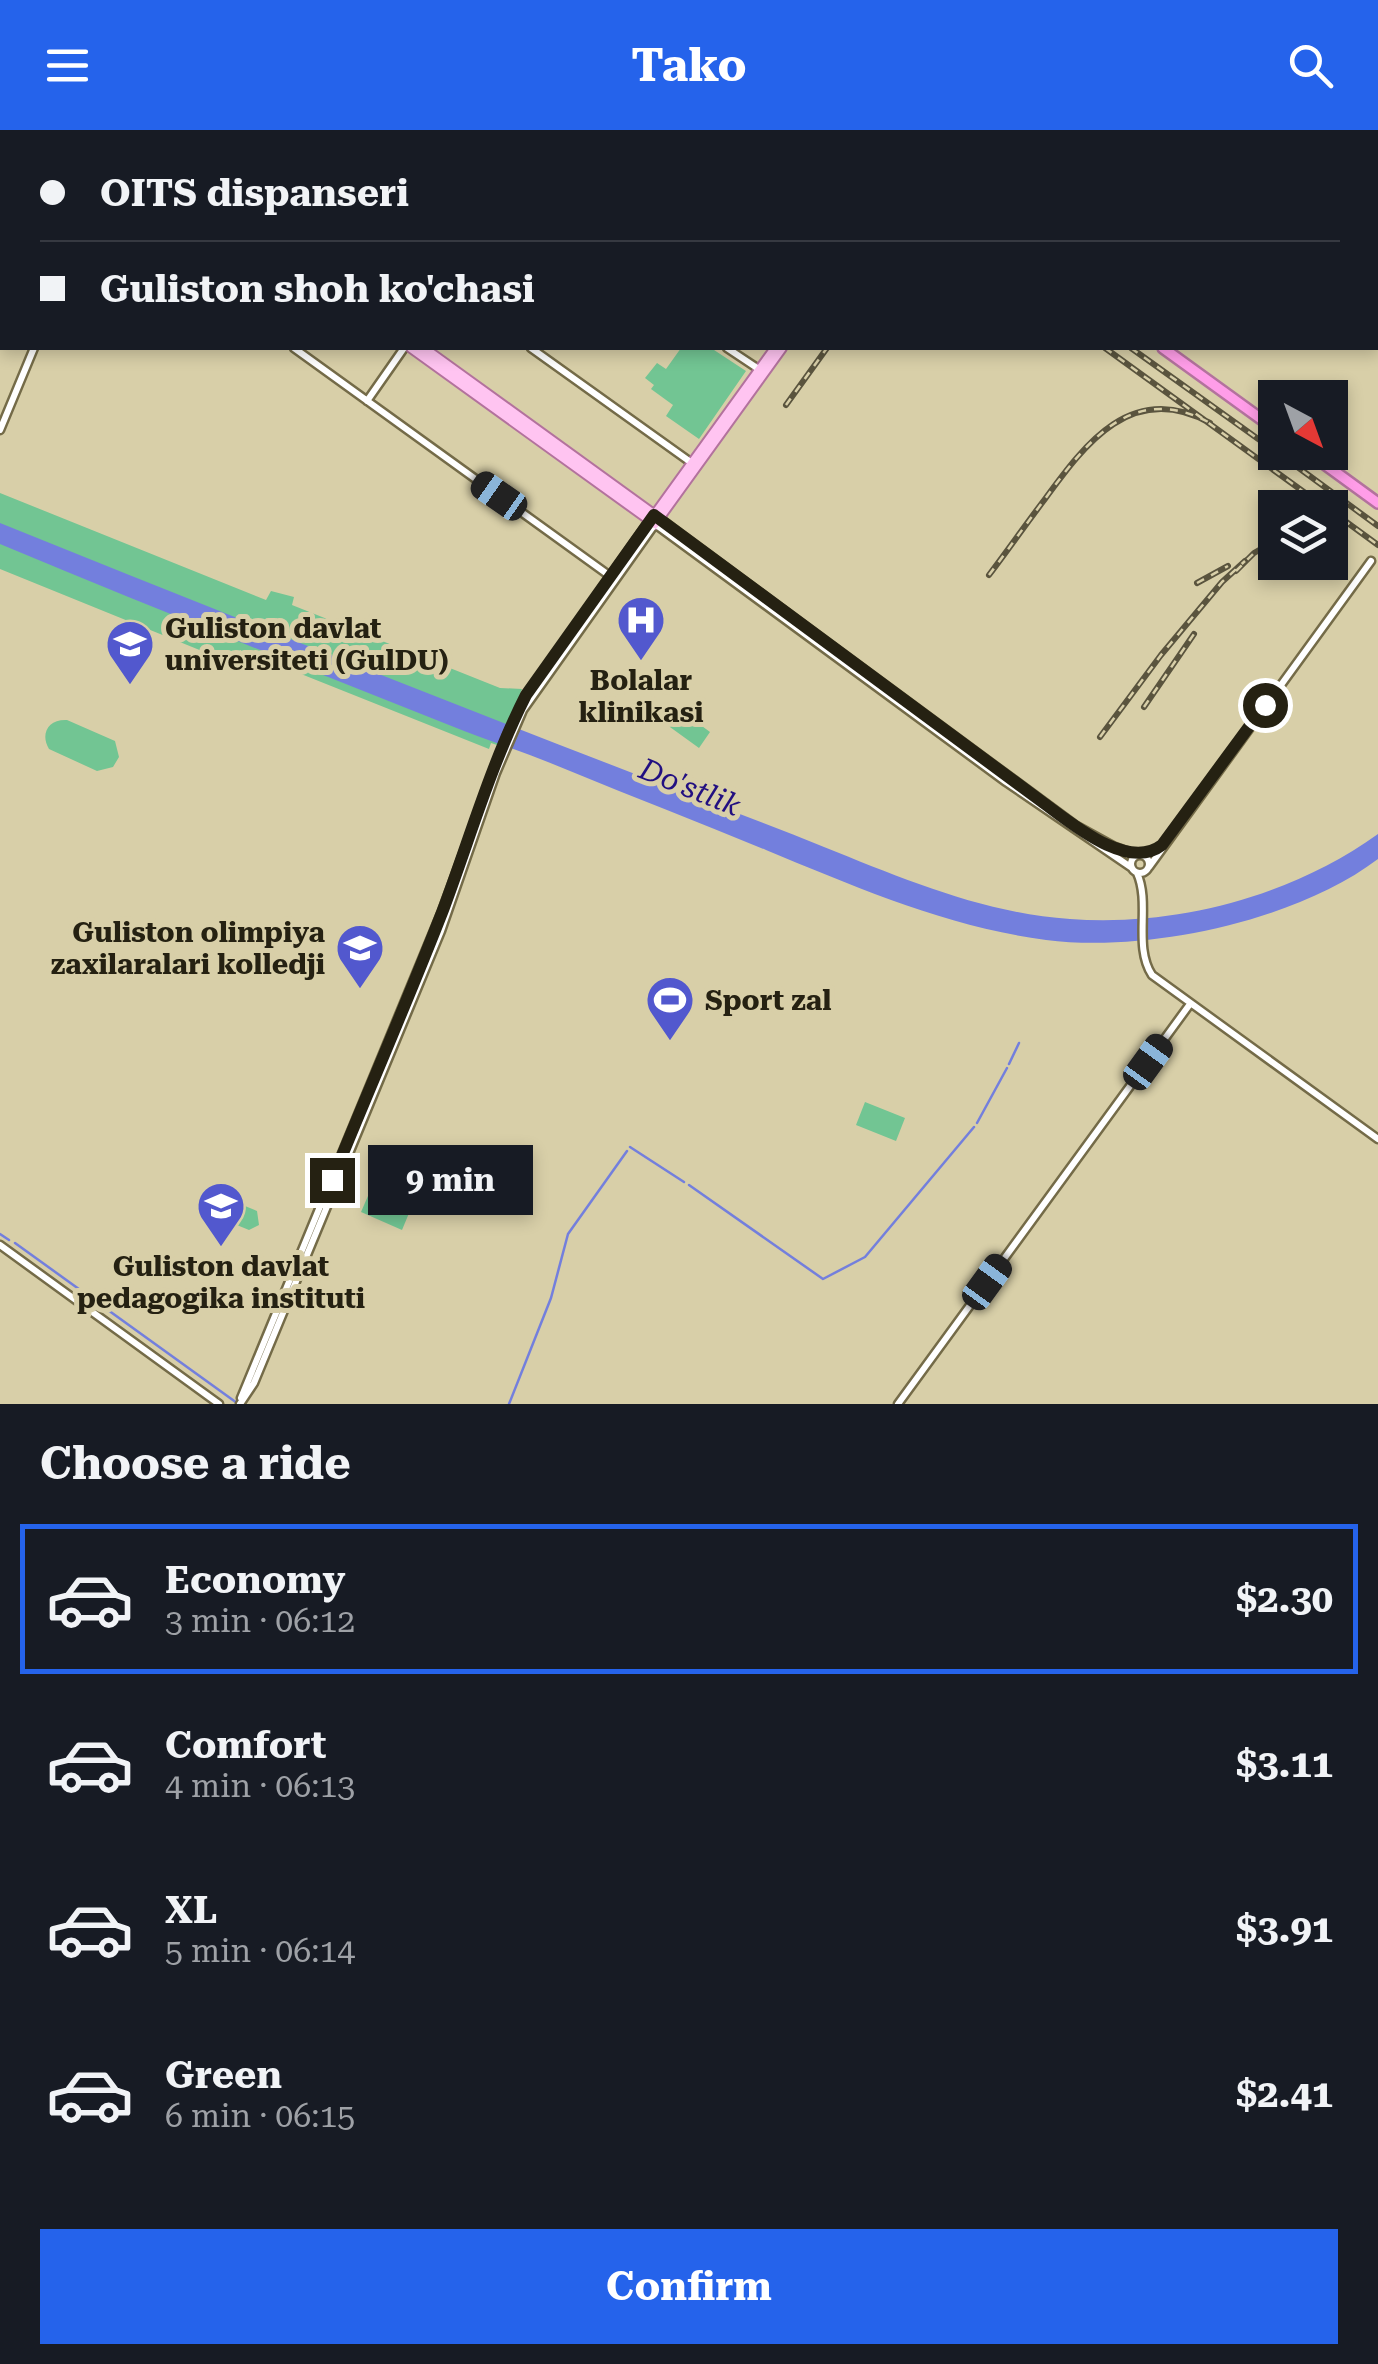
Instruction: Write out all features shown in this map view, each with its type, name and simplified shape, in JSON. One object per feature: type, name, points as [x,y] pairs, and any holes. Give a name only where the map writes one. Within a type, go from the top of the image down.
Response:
[{"type":"highway","points":[[1167,350],[1258,414]]},
{"type":"highway","points":[[1174,350],[1258,413]]},
{"type":"highway","points":[[1335,470],[1363,489]]},
{"type":"highway","points":[[1339,470],[1378,500]]},
{"type":"main road","points":[[0,430],[33,350]]},
{"type":"main road","points":[[297,350],[613,578]]},
{"type":"main road","points":[[367,401],[406,350]]},
{"type":"main road","points":[[411,350],[644,511]]},
{"type":"main road","points":[[427,350],[1066,825],[1120,857],[1134,871],[1143,890]]},
{"type":"main road","points":[[534,350],[694,465]]},
{"type":"main road","points":[[729,350],[762,372]]},
{"type":"main road","points":[[762,372],[774,350]]},
{"type":"main road","points":[[240,1404],[427,948],[516,719],[655,519],[780,350]]},
{"type":"main road","points":[[666,528],[1075,825],[1115,848],[1140,855],[1149,861],[1149,868]]},
{"type":"main road","points":[[1371,562],[1162,845],[1149,868],[1143,890],[1145,963],[1150,973],[1378,1139]]},
{"type":"main road","points":[[240,1404],[254,1384],[414,998],[465,866],[503,750]]},
{"type":"main road","points":[[1134,871],[1133,859],[1162,845]]},
{"type":"main road","points":[[1134,871],[1149,868]]},
{"type":"main road","points":[[898,1404],[1190,1004]]},
{"type":"main road","points":[[0,1245],[219,1404]]},
{"type":"green space","points":[[680,350],[714,350],[746,371],[699,439],[666,416],[673,405],[651,389],[654,385],[645,378],[657,363],[666,369]]},
{"type":"green space","points":[[0,493],[266,600],[271,591],[294,597],[292,605],[500,688],[522,689],[500,746],[491,743],[489,749],[240,650],[234,664],[0,569]]},
{"type":"green space","points":[[675,706],[710,732],[699,748],[663,722]]},
{"type":"green space","points":[[67,720],[115,741],[119,757],[113,767],[97,771],[49,749],[45,738],[48,728]]},
{"type":"green space","points":[[865,1102],[905,1118],[896,1141],[856,1125]]},
{"type":"green space","points":[[371,1189],[412,1206],[402,1230],[361,1212]]},
{"type":"green space","points":[[223,1197],[257,1211],[259,1225],[249,1230],[215,1216],[212,1204]]},
{"type":"water","points":[[0,523],[884,871],[1006,910],[1070,919],[1151,918],[1231,903],[1271,890],[1308,875],[1378,834],[1378,859],[1306,900],[1220,928],[1174,936],[1086,943],[1046,940],[974,926],[869,892],[0,544]]},
{"type":"waterway","points":[[1009,1064],[1019,1043]]},
{"type":"waterway","points":[[977,1123],[1007,1068]]},
{"type":"waterway","points":[[689,1185],[823,1279],[865,1257],[974,1127]]},
{"type":"waterway","points":[[630,1147],[684,1182]]},
{"type":"waterway","points":[[509,1404],[551,1298],[568,1234],[627,1151]]},
{"type":"waterway","points":[[0,1234],[9,1240]]},
{"type":"waterway","points":[[15,1243],[237,1403]]},
{"type":"railway","points":[[786,405],[826,350]]},
{"type":"railway","points":[[1108,350],[1301,490]]},
{"type":"railway","points":[[1134,350],[1258,439]]},
{"type":"railway","points":[[989,575],[1060,478],[1094,439],[1113,424],[1157,409],[1182,412],[1210,423]]},
{"type":"railway","points":[[1302,470],[1378,526]]},
{"type":"railway","points":[[1348,523],[1378,545]]},
{"type":"railway","points":[[1236,571],[1258,551]]},
{"type":"railway","points":[[1100,737],[1161,655],[1222,582],[1245,561]]},
{"type":"railway","points":[[1197,583],[1228,566]]},
{"type":"railway","points":[[1144,707],[1194,634]]},
{"type":"place","name":"Bolalar klinikasi","points":[[641,662]]},
{"type":"place","name":"Guliston davlat universiteti (GulDU)","points":[[130,686]]},
{"type":"place","name":"Guliston olimpiya zaxilaralari kolledji","points":[[360,990]]},
{"type":"place","name":"Sport zal","points":[[670,1042]]},
{"type":"place","name":"Guliston davlat pedagogika instituti","points":[[221,1248]]},
{"type":"route","points":[[332,1180],[442,911],[514,718],[526,695],[654,515],[1041,801],[1089,834],[1124,851],[1143,855],[1162,845],[1265,705]]},
{"type":"water label","name":"Do'stlik","points":[[690,787]]}]
